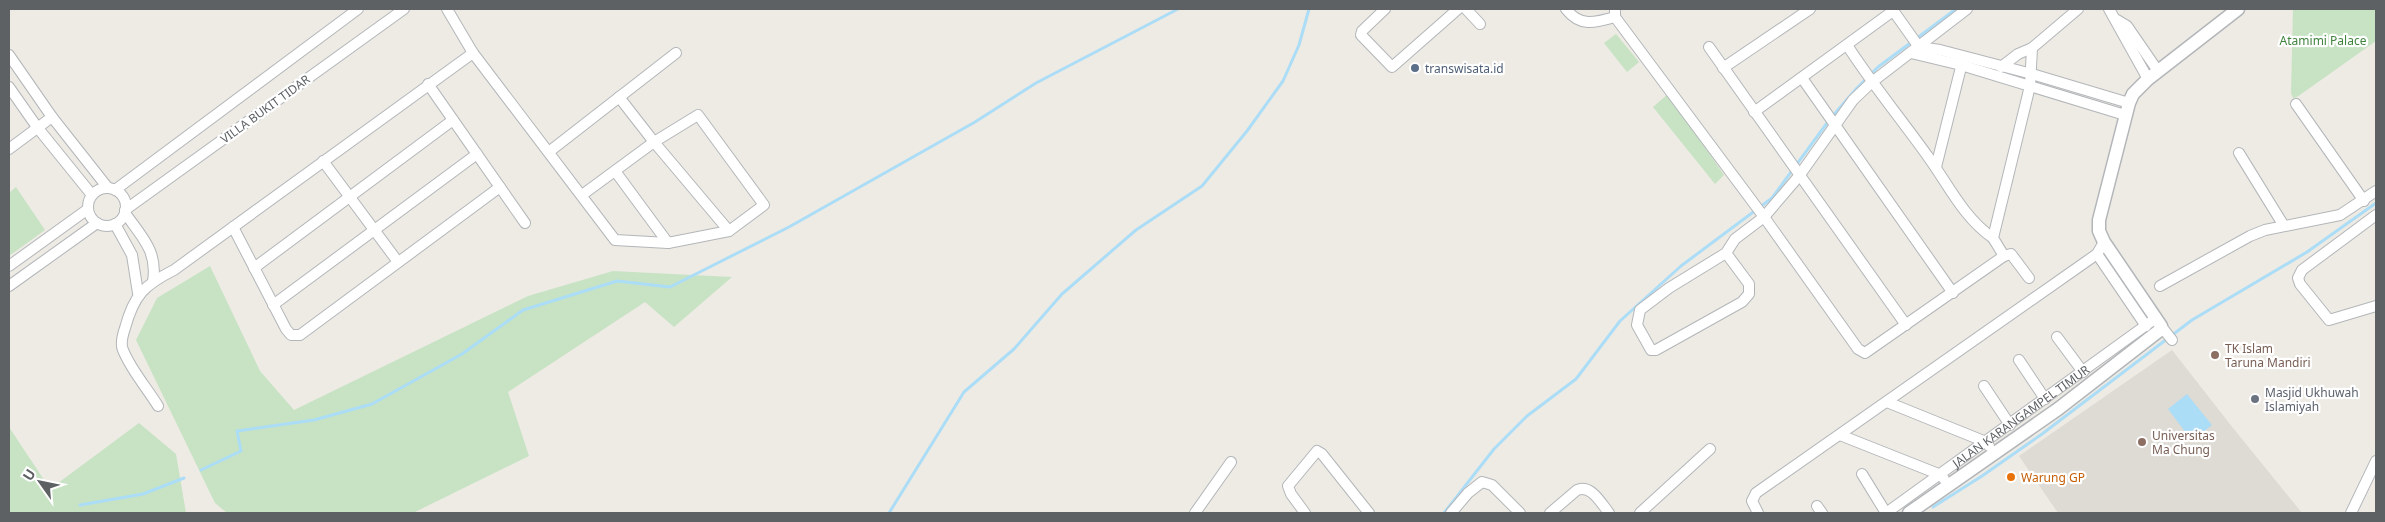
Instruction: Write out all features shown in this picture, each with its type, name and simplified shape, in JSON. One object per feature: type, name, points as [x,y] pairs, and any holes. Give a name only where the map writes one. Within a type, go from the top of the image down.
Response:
[{"type":"street","name":"VILLA BUKIT TIDAR","points":[[112,189],[358,9]]},
{"type":"street","name":"VILLA BUKIT TIDAR","points":[[125,211],[404,9]]},
{"type":"street","points":[[447,9],[474,53],[550,151],[582,196],[615,240],[668,243],[729,231],[764,205],[698,115],[654,142],[582,196]]},
{"type":"street","points":[[1385,9],[1362,31],[1361,35],[1392,68],[1458,9]]},
{"type":"street","points":[[1466,9],[1480,24]]},
{"type":"street","points":[[1566,9],[1576,20],[1585,24],[1597,22],[1615,13],[1861,352],[1865,353],[2004,256],[2011,254],[2029,278]]},
{"type":"street","points":[[1724,68],[1810,9]]},
{"type":"street","points":[[1726,253],[1749,284],[1749,294],[1733,306],[1656,350],[1651,350],[1637,325],[1640,310],[1669,288],[1726,253],[1735,239],[1762,215],[1832,119],[1871,82],[1915,46],[1967,9]]},
{"type":"street","points":[[2001,67],[2018,54],[2032,48],[2078,9]]},
{"type":"street","points":[[2110,9],[2148,79]]},
{"type":"street","points":[[2160,328],[2104,242],[2099,220],[2129,104],[2148,79],[2238,9]]},
{"type":"street","points":[[1754,112],[1892,10],[1915,46],[1963,61],[2030,86],[2129,104]]},
{"type":"street","points":[[2117,20],[2127,26],[2158,71]]},
{"type":"street","points":[[1847,45],[1871,82],[1936,167],[1972,220],[1994,238],[2004,256]]},
{"type":"street","points":[[1709,47],[1906,325]]},
{"type":"street","points":[[1994,238],[2030,86],[2032,48]]},
{"type":"street","points":[[158,406],[122,349],[127,321],[138,293],[153,280],[174,270],[428,84],[474,53]]},
{"type":"street","points":[[550,151],[676,53]]},
{"type":"street","points":[[9,55],[52,116],[112,189],[124,199],[125,211],[152,254],[155,266],[153,280]]},
{"type":"street","points":[[1963,61],[2032,74],[2129,104]]},
{"type":"street","points":[[1936,167],[1963,61]]},
{"type":"street","points":[[1802,78],[1953,293]]},
{"type":"street","points":[[428,84],[525,223]]},
{"type":"street","points":[[9,87],[37,127],[92,195]]},
{"type":"street","points":[[619,97],[729,231]]},
{"type":"street","points":[[2296,104],[2364,200]]},
{"type":"street","points":[[9,149],[52,116]]},
{"type":"street","points":[[254,268],[453,120]]},
{"type":"street","points":[[2239,153],[2284,226]]},
{"type":"street","points":[[273,304],[375,231],[477,154]]},
{"type":"street","points":[[323,161],[398,262]]},
{"type":"street","points":[[615,171],[668,243]]},
{"type":"street","points":[[233,227],[291,335],[300,335],[500,187]]},
{"type":"street","points":[[112,189],[99,190],[92,195],[88,209],[90,217],[97,223],[106,226],[115,224],[125,211]]},
{"type":"street","points":[[2160,286],[2250,236],[2284,226],[2340,215],[2376,191]]},
{"type":"street","points":[[9,266],[88,209]]},
{"type":"street","points":[[2376,215],[2302,270],[2298,278],[2300,284],[2329,320],[2376,306]]},
{"type":"street","points":[[9,286],[97,223]]},
{"type":"street","points":[[115,224],[132,255],[138,293]]},
{"type":"street","points":[[1758,513],[1752,501],[1756,493],[2097,254],[2104,242]]},
{"type":"street","points":[[2097,254],[2160,328]]},
{"type":"street","points":[[136,281],[153,280]]},
{"type":"street","name":"JALAN KARANGAMPEL TIMUR","points":[[1886,513],[1942,475],[2083,372],[2160,328]]},
{"type":"street","name":"JALAN KARANGAMPEL TIMUR","points":[[1910,513],[1995,454],[2157,333],[2160,328]]},
{"type":"street","points":[[2057,336],[2083,372]]},
{"type":"street","points":[[2019,360],[2045,399]]},
{"type":"street","points":[[1984,386],[2010,425]]},
{"type":"street","points":[[1887,402],[1986,442],[1995,454]]},
{"type":"street","points":[[1840,435],[1942,475],[1949,486]]},
{"type":"street","points":[[1640,513],[1710,449]]},
{"type":"street","points":[[1305,513],[1291,494],[1288,486],[1317,451],[1322,454],[1369,513]]},
{"type":"street","points":[[2351,513],[2376,461]]},
{"type":"street","points":[[1195,513],[1231,462]]},
{"type":"street","points":[[1862,474],[1886,513]]},
{"type":"street","points":[[1451,513],[1468,493],[1482,482],[1492,485],[1520,513]]},
{"type":"street","points":[[1550,513],[1577,490],[1587,488],[1609,513]]},
{"type":"shaded area","name":"Universitas Ma Chung","points":[[2172,350],[2302,513],[2058,513],[2019,456]]},
{"type":"green space","name":"Atamimi Palace","points":[[2293,9],[2376,9],[2376,41],[2293,98],[2291,93]]},
{"type":"green space","points":[[1616,34],[1639,62],[1627,72],[1604,43]]},
{"type":"green space","points":[[1668,94],[1724,175],[1715,184],[1653,107]]},
{"type":"green space","points":[[16,187],[45,230],[9,256],[9,193]]},
{"type":"green space","points":[[210,266],[260,371],[294,410],[528,296],[613,271],[732,277],[674,327],[645,302],[508,392],[529,456],[413,513],[227,513],[215,503],[136,340],[157,298]]},
{"type":"green space","points":[[139,423],[176,454],[186,513],[9,513],[9,427],[50,489]]},
{"type":"water","points":[[2187,394],[2212,425],[2192,441],[2168,409]]},
{"type":"waterway","points":[[201,470],[241,451],[237,431],[314,420],[372,404],[462,354],[523,310],[617,281],[670,287],[789,227],[975,122],[1036,83],[1178,9]]},
{"type":"waterway","points":[[889,513],[964,392],[1014,349],[1062,294],[1136,230],[1202,186],[1247,131],[1283,81],[1299,45],[1309,9]]},
{"type":"waterway","points":[[1444,513],[1494,449],[1527,416],[1576,379],[1620,321],[1681,266],[1772,198],[1830,119],[1878,67],[1956,9]]},
{"type":"waterway","points":[[1933,507],[1982,476],[2042,434],[2192,320],[2307,252],[2376,203]]},
{"type":"waterway","points":[[80,505],[143,494],[184,478]]},
{"type":"place","name":"transwisata.id","points":[[1415,68]]},
{"type":"place","name":"TK Islam Taruna Mandiri","points":[[2215,355]]},
{"type":"place","name":"Masjid Ukhuwah Islamiyah","points":[[2255,399]]},
{"type":"place","name":"Universitas Ma Chung","points":[[2142,442]]},
{"type":"place","name":"Warung GP","points":[[2011,477]]}]
